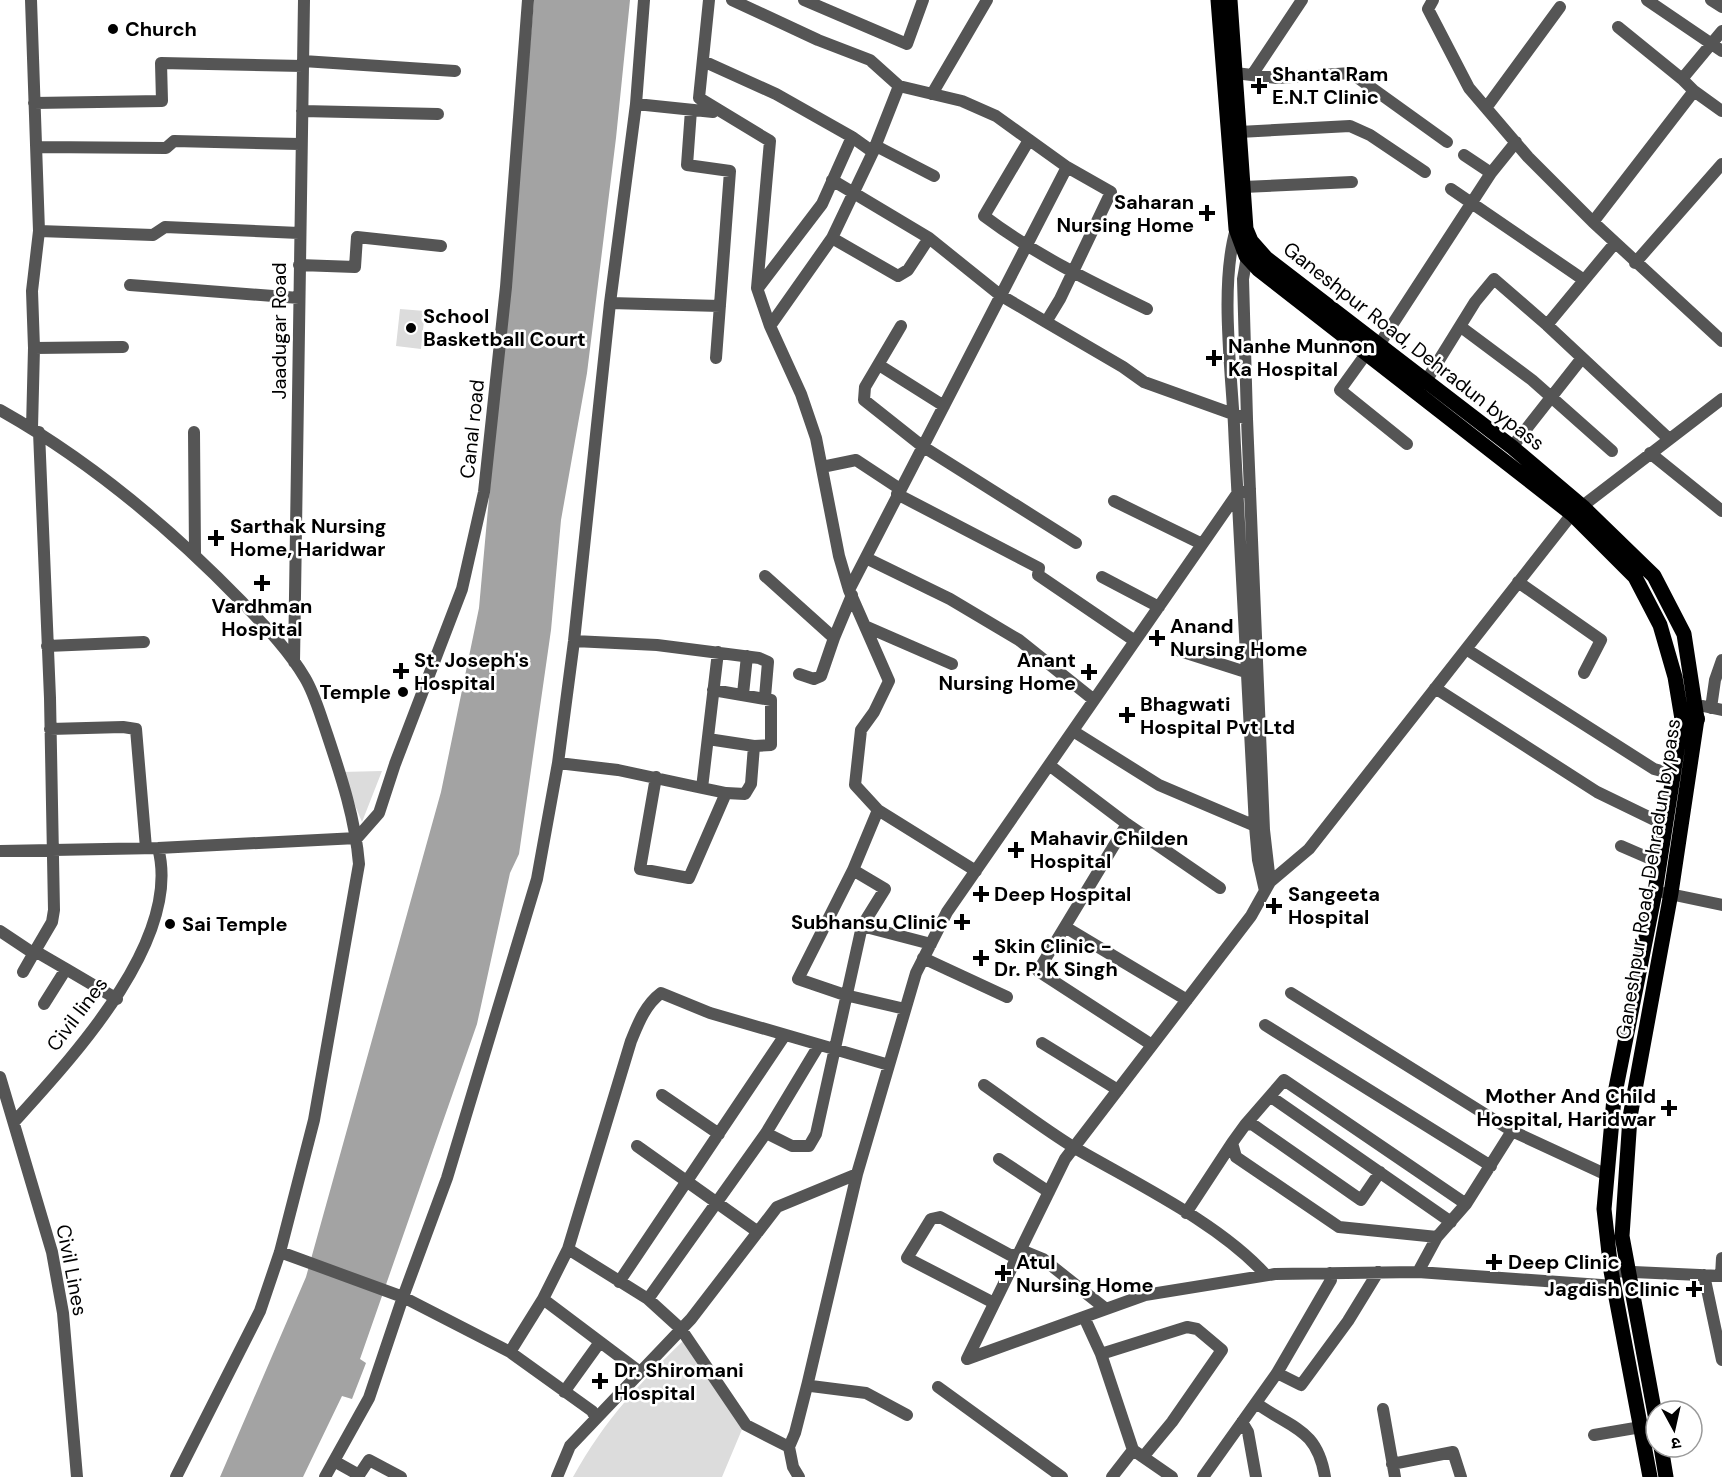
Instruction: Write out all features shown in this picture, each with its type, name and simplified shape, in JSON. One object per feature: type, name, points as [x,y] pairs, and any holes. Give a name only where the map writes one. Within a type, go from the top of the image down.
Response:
[{"type":"main road","points":[[1218,0],[1236,229],[1249,248]]},
{"type":"main road","points":[[1230,0],[1249,248]]},
{"type":"main road","name":"Ganeshpur Road, Dehradun bypass","points":[[1249,248],[1266,258],[1373,350],[1426,381],[1512,447],[1577,510]]},
{"type":"main road","points":[[1373,350],[1577,510],[1635,577],[1660,625],[1675,677],[1701,712],[1673,774],[1655,892],[1614,1098],[1604,1209],[1611,1270],[1616,1286],[1650,1477]]},
{"type":"main road","name":"Ganeshpur Road, Dehradun bypass","points":[[1652,1399],[1622,1236],[1630,1117],[1701,712]]},
{"type":"main road","points":[[1663,1459],[1666,1477]]},
{"type":"street","points":[[23,972],[52,922],[54,850],[32,291],[39,231],[31,0]]},
{"type":"street","name":"Jaadugar Road","points":[[294,663],[303,0]]},
{"type":"street","name":"Canal road","points":[[357,838],[379,813],[394,764],[462,589],[484,492],[506,287],[528,0]]},
{"type":"street","points":[[325,1477],[369,1398],[447,1178],[537,879],[558,762],[574,641],[610,303],[636,104],[644,0]]},
{"type":"street","points":[[709,0],[699,98],[770,141],[757,288],[770,326],[801,394],[816,438],[838,556],[851,593],[889,681],[874,712],[861,730],[855,784],[878,810],[976,871]]},
{"type":"street","points":[[732,0],[818,40],[870,60],[899,86],[962,101],[996,116],[1067,167],[1111,192],[1046,322]]},
{"type":"street","points":[[804,0],[907,44],[923,0]]},
{"type":"street","points":[[932,94],[987,0]]},
{"type":"street","points":[[1251,75],[1302,0]]},
{"type":"street","points":[[1417,0],[1431,4],[1470,88],[1516,142],[1635,263],[1722,341]]},
{"type":"street","points":[[1647,0],[1717,47]]},
{"type":"street","points":[[1711,0],[1722,7]]},
{"type":"street","points":[[1486,108],[1560,7]]},
{"type":"street","points":[[1618,27],[1694,91],[1722,111]]},
{"type":"street","points":[[1682,79],[1717,47],[1722,31]]},
{"type":"street","points":[[703,61],[784,98],[852,137],[873,152]]},
{"type":"street","points":[[34,103],[162,102],[161,63],[303,64],[455,71]]},
{"type":"street","points":[[1235,73],[1277,78],[1351,73],[1447,142]]},
{"type":"street","points":[[873,152],[899,86]]},
{"type":"street","points":[[1593,222],[1694,91]]},
{"type":"street","points":[[636,104],[713,112]]},
{"type":"street","points":[[690,110],[687,165],[730,171],[716,358]]},
{"type":"street","points":[[302,111],[438,114]]},
{"type":"street","points":[[1239,132],[1350,126],[1370,135],[1425,172]]},
{"type":"street","points":[[757,288],[822,204],[852,137]]},
{"type":"street","points":[[1029,140],[984,216],[1025,246],[1072,273],[1147,309]]},
{"type":"street","points":[[37,147],[166,148],[174,141],[300,144]]},
{"type":"street","points":[[1407,444],[1340,390],[1373,350],[1491,173],[1516,142]]},
{"type":"street","points":[[770,326],[831,238],[876,146],[934,176]]},
{"type":"street","points":[[1464,155],[1491,173]]},
{"type":"street","points":[[1635,263],[1722,164]]},
{"type":"street","points":[[799,674],[814,679],[821,676],[851,593],[898,491],[1067,167]]},
{"type":"street","points":[[832,180],[929,238],[1000,295],[1123,367],[1144,382],[1247,419]]},
{"type":"street","points":[[1243,187],[1352,182]]},
{"type":"street","points":[[1451,189],[1584,280]]},
{"type":"street","points":[[39,231],[153,235],[165,227],[300,233]]},
{"type":"street","points":[[1236,229],[1230,249],[1230,317],[1237,494],[1251,674],[1259,828],[1268,886]]},
{"type":"street","points":[[299,265],[355,267],[357,237],[441,246]]},
{"type":"street","points":[[831,238],[898,276],[908,270],[929,238]]},
{"type":"street","points":[[1547,325],[1615,243]]},
{"type":"street","points":[[1249,248],[1243,279],[1250,489],[1251,674]]},
{"type":"street","points":[[1426,381],[1475,302],[1494,279],[1547,325],[1669,439]]},
{"type":"street","points":[[130,285],[299,298]]},
{"type":"street","points":[[610,303],[720,306]]},
{"type":"street","points":[[901,326],[865,387],[864,400],[922,446],[1076,543]]},
{"type":"street","points":[[1461,327],[1532,380],[1612,451]]},
{"type":"street","points":[[34,348],[123,347]]},
{"type":"street","points":[[1512,447],[1581,358]]},
{"type":"street","points":[[879,365],[944,406]]},
{"type":"street","points":[[1616,1286],[1418,1272],[1266,1275],[1145,1295],[967,1359],[1065,1159],[1251,916],[1268,886],[1309,849],[1577,510],[1722,399]]},
{"type":"street","points":[[0,410],[62,447],[195,553],[270,631],[294,663],[319,707],[338,764],[357,838],[359,864],[314,1120],[280,1252],[260,1311],[176,1477]]},
{"type":"street","points":[[194,432],[195,553]]},
{"type":"street","points":[[1650,453],[1722,512]]},
{"type":"street","points":[[822,467],[856,460],[898,491],[1039,568],[1038,575],[1135,641]]},
{"type":"street","points":[[799,1477],[793,1467],[789,1447],[795,1433],[808,1382],[857,1174],[916,973],[947,912],[1237,494],[1250,489]]},
{"type":"street","points":[[1114,501],[1202,544]]},
{"type":"street","points":[[866,558],[950,599],[1019,640],[1094,699]]},
{"type":"street","points":[[765,576],[834,638]]},
{"type":"street","points":[[1102,577],[1159,607]]},
{"type":"street","points":[[1518,582],[1601,640],[1584,673]]},
{"type":"street","points":[[867,627],[952,664]]},
{"type":"street","points":[[574,641],[657,645],[747,656],[768,662],[765,697]]},
{"type":"street","points":[[47,646],[144,642]]},
{"type":"street","points":[[1466,649],[1600,737],[1654,769],[1673,774]]},
{"type":"street","points":[[1180,651],[1251,674]]},
{"type":"street","points":[[702,788],[718,652]]},
{"type":"street","points":[[742,694],[747,656]]},
{"type":"street","points":[[1701,712],[1722,661]]},
{"type":"street","points":[[1435,688],[1597,792],[1665,825]]},
{"type":"street","points":[[708,739],[754,746],[771,745],[771,700],[765,697],[713,690]]},
{"type":"street","name":"Civil lines","points":[[14,1122],[117,999],[154,920],[162,863],[152,848],[136,729],[50,729]]},
{"type":"street","points":[[1072,731],[1160,785],[1259,828]]},
{"type":"street","points":[[558,762],[656,777],[726,793],[745,794],[751,784],[754,746]]},
{"type":"street","points":[[1049,765],[1127,824],[1220,888]]},
{"type":"street","points":[[656,777],[640,869],[688,878],[726,793]]},
{"type":"street","points":[[878,810],[853,870],[798,979],[845,995],[905,1009]]},
{"type":"street","points":[[1127,824],[1038,971],[1152,1045]]},
{"type":"street","points":[[0,851],[152,848],[357,838]]},
{"type":"street","points":[[1621,846],[1658,862]]},
{"type":"street","points":[[766,1133],[792,1146],[808,1146],[816,1134],[837,1050],[845,995],[862,926],[885,889],[853,870]]},
{"type":"street","points":[[1655,892],[1671,893],[1722,905]]},
{"type":"street","points":[[862,926],[931,944]]},
{"type":"street","points":[[1065,927],[1187,1000]]},
{"type":"street","points":[[0,931],[30,951],[35,951],[117,999]]},
{"type":"street","points":[[923,958],[1007,997]]},
{"type":"street","points":[[44,1004],[66,969]]},
{"type":"street","points":[[510,1352],[543,1299],[568,1249],[631,1041],[641,1016],[655,997],[661,993],[710,1013],[889,1065]]},
{"type":"street","points":[[1291,993],[1512,1131],[1607,1175]]},
{"type":"street","points":[[1265,1025],[1491,1167]]},
{"type":"street","points":[[619,1282],[785,1035]]},
{"type":"street","points":[[1042,1043],[1118,1090]]},
{"type":"street","points":[[648,1299],[766,1133],[819,1045]]},
{"type":"street","name":"Civil Lines","points":[[0,1077],[52,1252],[63,1313],[77,1477]]},
{"type":"street","points":[[1186,1213],[1245,1125],[1284,1080],[1466,1204]]},
{"type":"street","points":[[984,1085],[1074,1147],[1186,1213],[1251,1258],[1266,1275]]},
{"type":"street","points":[[662,1095],[719,1134]]},
{"type":"street","points":[[1271,1097],[1451,1222]]},
{"type":"street","points":[[1245,1125],[1252,1124],[1361,1200],[1380,1172]]},
{"type":"street","points":[[1418,1272],[1437,1237],[1466,1204],[1512,1131]]},
{"type":"street","points":[[1232,1143],[1236,1157],[1339,1227],[1437,1237]]},
{"type":"street","points":[[637,1146],[758,1232]]},
{"type":"street","points":[[999,1159],[1049,1192]]},
{"type":"street","points":[[557,1477],[570,1446],[681,1329],[777,1207],[857,1174]]},
{"type":"street","points":[[994,1303],[907,1257],[931,1219],[940,1217],[1010,1254],[1026,1252],[1043,1259],[1106,1309]]},
{"type":"street","points":[[568,1249],[648,1299],[681,1329],[746,1425],[789,1447]]},
{"type":"street","points":[[280,1252],[403,1297],[510,1352],[592,1411],[596,1418]]},
{"type":"street","points":[[1611,1270],[1721,1276],[1722,1258]]},
{"type":"street","points":[[1277,1373],[1301,1385],[1348,1321],[1378,1272]]},
{"type":"street","points":[[1203,1477],[1277,1373],[1331,1280],[1330,1273]]},
{"type":"street","points":[[1704,1275],[1722,1360]]},
{"type":"street","points":[[543,1299],[640,1372]]},
{"type":"street","points":[[1084,1317],[1101,1354],[1138,1453],[1172,1477]]},
{"type":"street","points":[[1101,1354],[1187,1327],[1197,1329],[1222,1350],[1173,1422],[1112,1477]]},
{"type":"street","points":[[564,1392],[600,1342]]},
{"type":"street","points":[[808,1382],[811,1386],[866,1392],[908,1415]]},
{"type":"street","points":[[938,1387],[1062,1477]]},
{"type":"street","points":[[1256,1403],[1309,1435],[1321,1456],[1324,1477]]},
{"type":"street","points":[[1383,1409],[1395,1477]]},
{"type":"street","points":[[1242,1422],[1248,1432],[1256,1477]]},
{"type":"street","points":[[1594,1436],[1641,1426]]},
{"type":"street","points":[[1392,1464],[1453,1452],[1461,1477]]},
{"type":"street","points":[[334,1461],[359,1475],[369,1460],[401,1477]]},
{"type":"shaded area","points":[[534,0],[630,0],[616,138],[587,373],[561,520],[551,630],[519,854],[510,873],[477,1024],[360,1359],[366,1363],[352,1399],[342,1396],[303,1477],[220,1477],[306,1277],[441,792],[479,608]]},
{"type":"shaded area","name":"School Basketball Court","points":[[400,309],[425,311],[421,349],[396,346]]},
{"type":"shaded area","points":[[382,771],[362,822],[341,772]]},
{"type":"shaded area","points":[[687,1337],[743,1427],[722,1477],[573,1477],[585,1456],[624,1402]]},
{"type":"place","name":"Church","points":[[113,29]]},
{"type":"place","name":"Shanta Ram E.N.T Clinic","points":[[1259,86]]},
{"type":"place","name":"Saharan Nursing Home","points":[[1207,213]]},
{"type":"place","name":"School Basketball Court","points":[[411,328]]},
{"type":"place","name":"Nanhe Munnon Ka Hospital","points":[[1214,358]]},
{"type":"place","name":"Sarthak Nursing Home, Haridwar","points":[[216,538]]},
{"type":"place","name":"Vardhman Hospital","points":[[262,583]]},
{"type":"place","name":"Anand Nursing Home","points":[[1157,638]]},
{"type":"place","name":"St. Joseph's Hospital","points":[[401,671]]},
{"type":"place","name":"Anant Nursing Home","points":[[1089,672]]},
{"type":"place","name":"Temple","points":[[403,692]]},
{"type":"place","name":"Bhagwati Hospital Pvt Ltd","points":[[1127,715]]},
{"type":"place","name":"Mahavir Childen Hospital","points":[[1016,850]]},
{"type":"place","name":"Deep Hospital","points":[[981,894]]},
{"type":"place","name":"Sangeeta Hospital","points":[[1274,906]]},
{"type":"place","name":"Subhansu Clinic","points":[[962,922]]},
{"type":"place","name":"Sai Temple","points":[[170,924]]},
{"type":"place","name":"Skin Clinic - Dr. P. K Singh","points":[[981,958]]},
{"type":"place","name":"Mother And Child Hospital, Haridwar","points":[[1669,1108]]},
{"type":"place","name":"Deep Clinic","points":[[1494,1262]]},
{"type":"place","name":"Atul Nursing Home","points":[[1003,1273]]},
{"type":"place","name":"Jagdish Clinic","points":[[1694,1289]]},
{"type":"place","name":"Dr. Shiromani Hospital","points":[[600,1381]]}]
